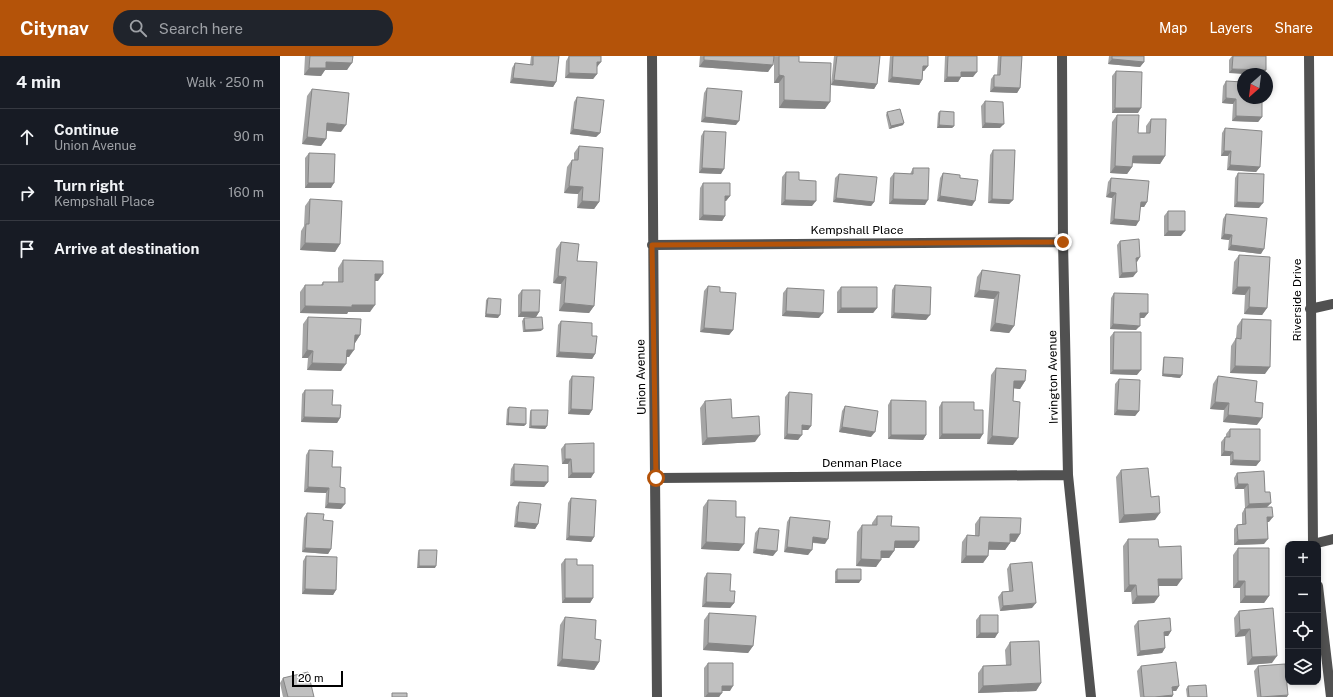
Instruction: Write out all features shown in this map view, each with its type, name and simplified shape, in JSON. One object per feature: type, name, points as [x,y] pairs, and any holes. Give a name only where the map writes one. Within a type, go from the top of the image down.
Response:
[{"type":"street","name":"Union Avenue","points":[[652,56],[652,245],[656,478],[657,697]]},
{"type":"street","name":"Irvington Avenue","points":[[1062,56],[1063,242],[1068,475],[1091,697]]},
{"type":"street","name":"Riverside Drive","points":[[1309,56],[1313,541]]},
{"type":"street","name":"Kempshall Place","points":[[652,245],[1063,242]]},
{"type":"street","points":[[1310,309],[1333,304]]},
{"type":"street","name":"Denman Place","points":[[656,478],[1068,475]]},
{"type":"street","points":[[1321,542],[1333,539]]},
{"type":"street","points":[[1321,612],[1331,697]]},
{"type":"building","points":[[310,56],[353,56],[352,63],[326,62],[326,68],[309,68]]},
{"type":"building","points":[[533,56],[559,56],[556,82],[513,78],[515,63],[533,65]]},
{"type":"building","points":[[569,56],[601,56],[601,62],[597,62],[597,74],[569,73]]},
{"type":"building","points":[[704,56],[774,56],[773,65],[704,60]]},
{"type":"building","points":[[779,56],[799,56],[799,62],[831,63],[830,102],[784,100],[784,76],[779,75]]},
{"type":"building","points":[[837,56],[880,56],[877,84],[834,80]]},
{"type":"building","points":[[893,56],[928,56],[928,66],[923,66],[922,80],[892,77]]},
{"type":"building","points":[[948,56],[977,56],[977,72],[961,72],[961,77],[947,77]]},
{"type":"building","points":[[1001,56],[1022,56],[1020,88],[994,87],[994,75],[1000,75]]},
{"type":"building","points":[[1112,56],[1144,56],[1144,62],[1112,59]]},
{"type":"building","points":[[1233,56],[1266,56],[1266,68],[1232,69]]},
{"type":"building","points":[[1116,71],[1142,72],[1141,108],[1115,108]]},
{"type":"building","points":[[1226,81],[1237,82],[1237,104],[1262,104],[1262,117],[1236,116],[1236,99],[1226,98]]},
{"type":"building","points":[[707,88],[742,91],[739,121],[705,117]]},
{"type":"building","points":[[312,89],[349,93],[346,125],[327,123],[326,139],[307,137]]},
{"type":"building","points":[[577,97],[604,100],[600,133],[573,129]]},
{"type":"building","points":[[985,101],[1003,102],[1004,124],[985,123]]},
{"type":"building","points":[[900,109],[904,123],[891,126],[887,112]]},
{"type":"building","points":[[940,111],[954,112],[954,126],[939,125]]},
{"type":"building","points":[[1117,115],[1139,115],[1138,133],[1150,133],[1151,119],[1166,119],[1165,156],[1133,156],[1132,167],[1115,166]]},
{"type":"building","points":[[1225,128],[1262,131],[1260,167],[1230,165],[1231,151],[1224,151]]},
{"type":"building","points":[[704,131],[726,132],[724,169],[702,168]]},
{"type":"building","points":[[579,146],[603,148],[599,202],[582,201],[583,187],[569,186],[572,160],[578,160]]},
{"type":"building","points":[[993,150],[1015,150],[1013,200],[992,199]]},
{"type":"building","points":[[309,153],[335,154],[334,183],[308,183]]},
{"type":"building","points":[[913,168],[929,168],[928,200],[893,199],[894,173],[913,174]]},
{"type":"building","points":[[786,172],[799,172],[799,180],[816,181],[816,201],[785,200]]},
{"type":"building","points":[[943,173],[960,175],[960,178],[978,180],[975,201],[940,196]]},
{"type":"building","points":[[1238,173],[1264,174],[1263,203],[1237,202]]},
{"type":"building","points":[[839,174],[877,177],[874,202],[836,198]]},
{"type":"building","points":[[1111,178],[1149,181],[1147,202],[1141,202],[1139,221],[1114,219],[1116,193],[1110,192]]},
{"type":"building","points":[[703,183],[730,183],[730,196],[725,196],[725,216],[703,215]]},
{"type":"building","points":[[310,199],[342,201],[340,244],[305,243],[306,224],[309,224]]},
{"type":"building","points":[[1168,211],[1185,211],[1185,231],[1168,231]]},
{"type":"building","points":[[1226,214],[1267,218],[1264,249],[1231,245],[1232,235],[1224,234]]},
{"type":"building","points":[[1139,239],[1140,257],[1136,258],[1137,272],[1122,273],[1120,241]]},
{"type":"building","points":[[561,242],[579,244],[577,261],[597,262],[594,306],[564,303],[566,277],[558,276]]},
{"type":"building","points":[[1239,255],[1270,257],[1267,308],[1249,307],[1250,287],[1237,287]]},
{"type":"building","points":[[343,260],[383,261],[383,274],[375,274],[375,305],[352,305],[352,307],[305,306],[305,285],[323,285],[323,282],[343,282]]},
{"type":"building","points":[[982,270],[1020,275],[1014,326],[995,323],[999,292],[979,290]]},
{"type":"building","points":[[895,285],[931,287],[930,315],[894,313]]},
{"type":"building","points":[[708,286],[720,287],[720,292],[736,293],[733,330],[704,328]]},
{"type":"building","points":[[841,287],[877,287],[877,308],[841,308]]},
{"type":"building","points":[[787,288],[824,290],[823,313],[786,311]]},
{"type":"building","points":[[522,290],[540,290],[539,312],[521,312]]},
{"type":"building","points":[[1114,293],[1148,294],[1148,313],[1140,313],[1140,326],[1113,324]]},
{"type":"building","points":[[488,298],[501,299],[500,315],[486,314]]},
{"type":"building","points":[[308,317],[361,319],[360,335],[355,335],[354,350],[347,350],[346,364],[312,363],[313,351],[307,350]]},
{"type":"building","points":[[542,317],[543,329],[525,330],[524,318]]},
{"type":"building","points":[[1242,319],[1271,320],[1270,367],[1235,366],[1236,338],[1241,339]]},
{"type":"building","points":[[561,321],[592,323],[592,336],[597,336],[595,354],[559,352]]},
{"type":"building","points":[[1114,332],[1141,332],[1141,370],[1113,370]]},
{"type":"building","points":[[1164,357],[1183,358],[1182,375],[1163,374]]},
{"type":"building","points":[[996,368],[1026,370],[1025,381],[1014,381],[1013,401],[1020,402],[1018,438],[992,436]]},
{"type":"building","points":[[572,376],[594,377],[592,410],[571,409]]},
{"type":"building","points":[[1218,376],[1257,381],[1255,402],[1263,403],[1262,418],[1228,415],[1229,403],[1215,402]]},
{"type":"building","points":[[1119,379],[1140,380],[1139,411],[1117,410]]},
{"type":"building","points":[[305,390],[333,390],[332,405],[341,405],[340,418],[304,417]]},
{"type":"building","points":[[789,392],[812,394],[811,426],[802,425],[802,435],[787,434]]},
{"type":"building","points":[[731,399],[732,418],[759,416],[760,435],[707,438],[705,401]]},
{"type":"building","points":[[891,400],[926,401],[926,435],[891,435]]},
{"type":"building","points":[[942,402],[974,402],[974,410],[983,410],[983,434],[942,434]]},
{"type":"building","points":[[845,406],[878,411],[875,432],[842,427]]},
{"type":"building","points":[[509,407],[526,408],[526,424],[508,423]]},
{"type":"building","points":[[531,410],[548,410],[547,426],[531,426]]},
{"type":"building","points":[[1230,429],[1260,429],[1260,461],[1233,460],[1233,452],[1224,451],[1225,437],[1230,437]]},
{"type":"building","points":[[594,443],[594,473],[572,473],[571,459],[565,459],[565,444]]},
{"type":"building","points":[[309,450],[333,451],[332,467],[341,467],[340,487],[345,488],[345,504],[328,503],[329,488],[308,487]]},
{"type":"building","points":[[514,464],[548,466],[548,482],[514,481]]},
{"type":"building","points":[[1148,468],[1151,497],[1159,496],[1160,513],[1124,515],[1121,470]]},
{"type":"building","points":[[1264,471],[1265,492],[1270,492],[1271,503],[1249,504],[1248,484],[1238,484],[1237,473]]},
{"type":"building","points":[[571,498],[596,500],[594,537],[569,536]]},
{"type":"building","points":[[708,500],[736,501],[736,517],[745,517],[744,544],[706,542]]},
{"type":"building","points":[[519,502],[541,504],[538,524],[517,522]]},
{"type":"building","points":[[1272,507],[1273,517],[1267,517],[1268,539],[1238,540],[1237,525],[1246,524],[1245,508]]},
{"type":"building","points":[[307,513],[324,514],[323,520],[333,521],[331,549],[305,548]]},
{"type":"building","points":[[877,516],[892,516],[891,526],[919,527],[919,541],[895,541],[894,551],[881,551],[881,560],[861,559],[862,525],[877,525]]},
{"type":"building","points":[[790,517],[830,521],[828,539],[813,537],[812,550],[787,547]]},
{"type":"building","points":[[980,517],[1021,518],[1020,534],[1010,534],[1010,543],[989,542],[988,556],[966,556],[967,535],[979,536]]},
{"type":"building","points":[[759,528],[779,530],[777,551],[756,549]]},
{"type":"building","points":[[1128,539],[1158,539],[1159,547],[1181,546],[1182,579],[1158,579],[1159,596],[1137,596],[1136,585],[1129,585]]},
{"type":"building","points":[[1238,548],[1269,548],[1269,596],[1245,596],[1245,581],[1238,581]]},
{"type":"building","points":[[419,550],[437,550],[436,566],[419,566]]},
{"type":"building","points":[[306,556],[337,557],[336,590],[305,589]]},
{"type":"building","points":[[565,559],[577,559],[577,565],[593,565],[593,598],[565,598]]},
{"type":"building","points":[[1032,562],[1036,603],[1003,606],[1002,592],[1013,591],[1010,564]]},
{"type":"building","points":[[837,569],[861,569],[861,580],[837,580]]},
{"type":"building","points":[[707,573],[731,574],[730,591],[735,591],[734,603],[706,602]]},
{"type":"building","points":[[1273,608],[1277,656],[1252,657],[1250,629],[1240,630],[1239,611]]},
{"type":"building","points":[[709,613],[756,616],[753,646],[708,643]]},
{"type":"building","points":[[980,615],[998,615],[998,633],[980,633]]},
{"type":"building","points":[[565,617],[596,620],[595,639],[601,640],[599,662],[562,659]]},
{"type":"building","points":[[1170,618],[1171,631],[1164,632],[1165,648],[1140,651],[1138,621]]},
{"type":"building","points":[[1039,641],[1041,683],[983,686],[983,666],[1011,665],[1010,642]]},
{"type":"building","points":[[1176,662],[1179,686],[1172,687],[1173,695],[1144,697],[1141,666]]},
{"type":"building","points":[[708,663],[733,663],[733,686],[722,686],[722,693],[708,693]]},
{"type":"building","points":[[1285,664],[1285,685],[1287,685],[1288,695],[1261,697],[1258,666]]},
{"type":"building","points":[[308,672],[314,697],[288,697],[283,678]]},
{"type":"building","points":[[1206,685],[1207,697],[1189,697],[1188,686]]},
{"type":"building","points":[[392,693],[407,693],[407,697],[392,697]]},
{"type":"route","points":[[656,478],[652,245],[1063,242]]}]
